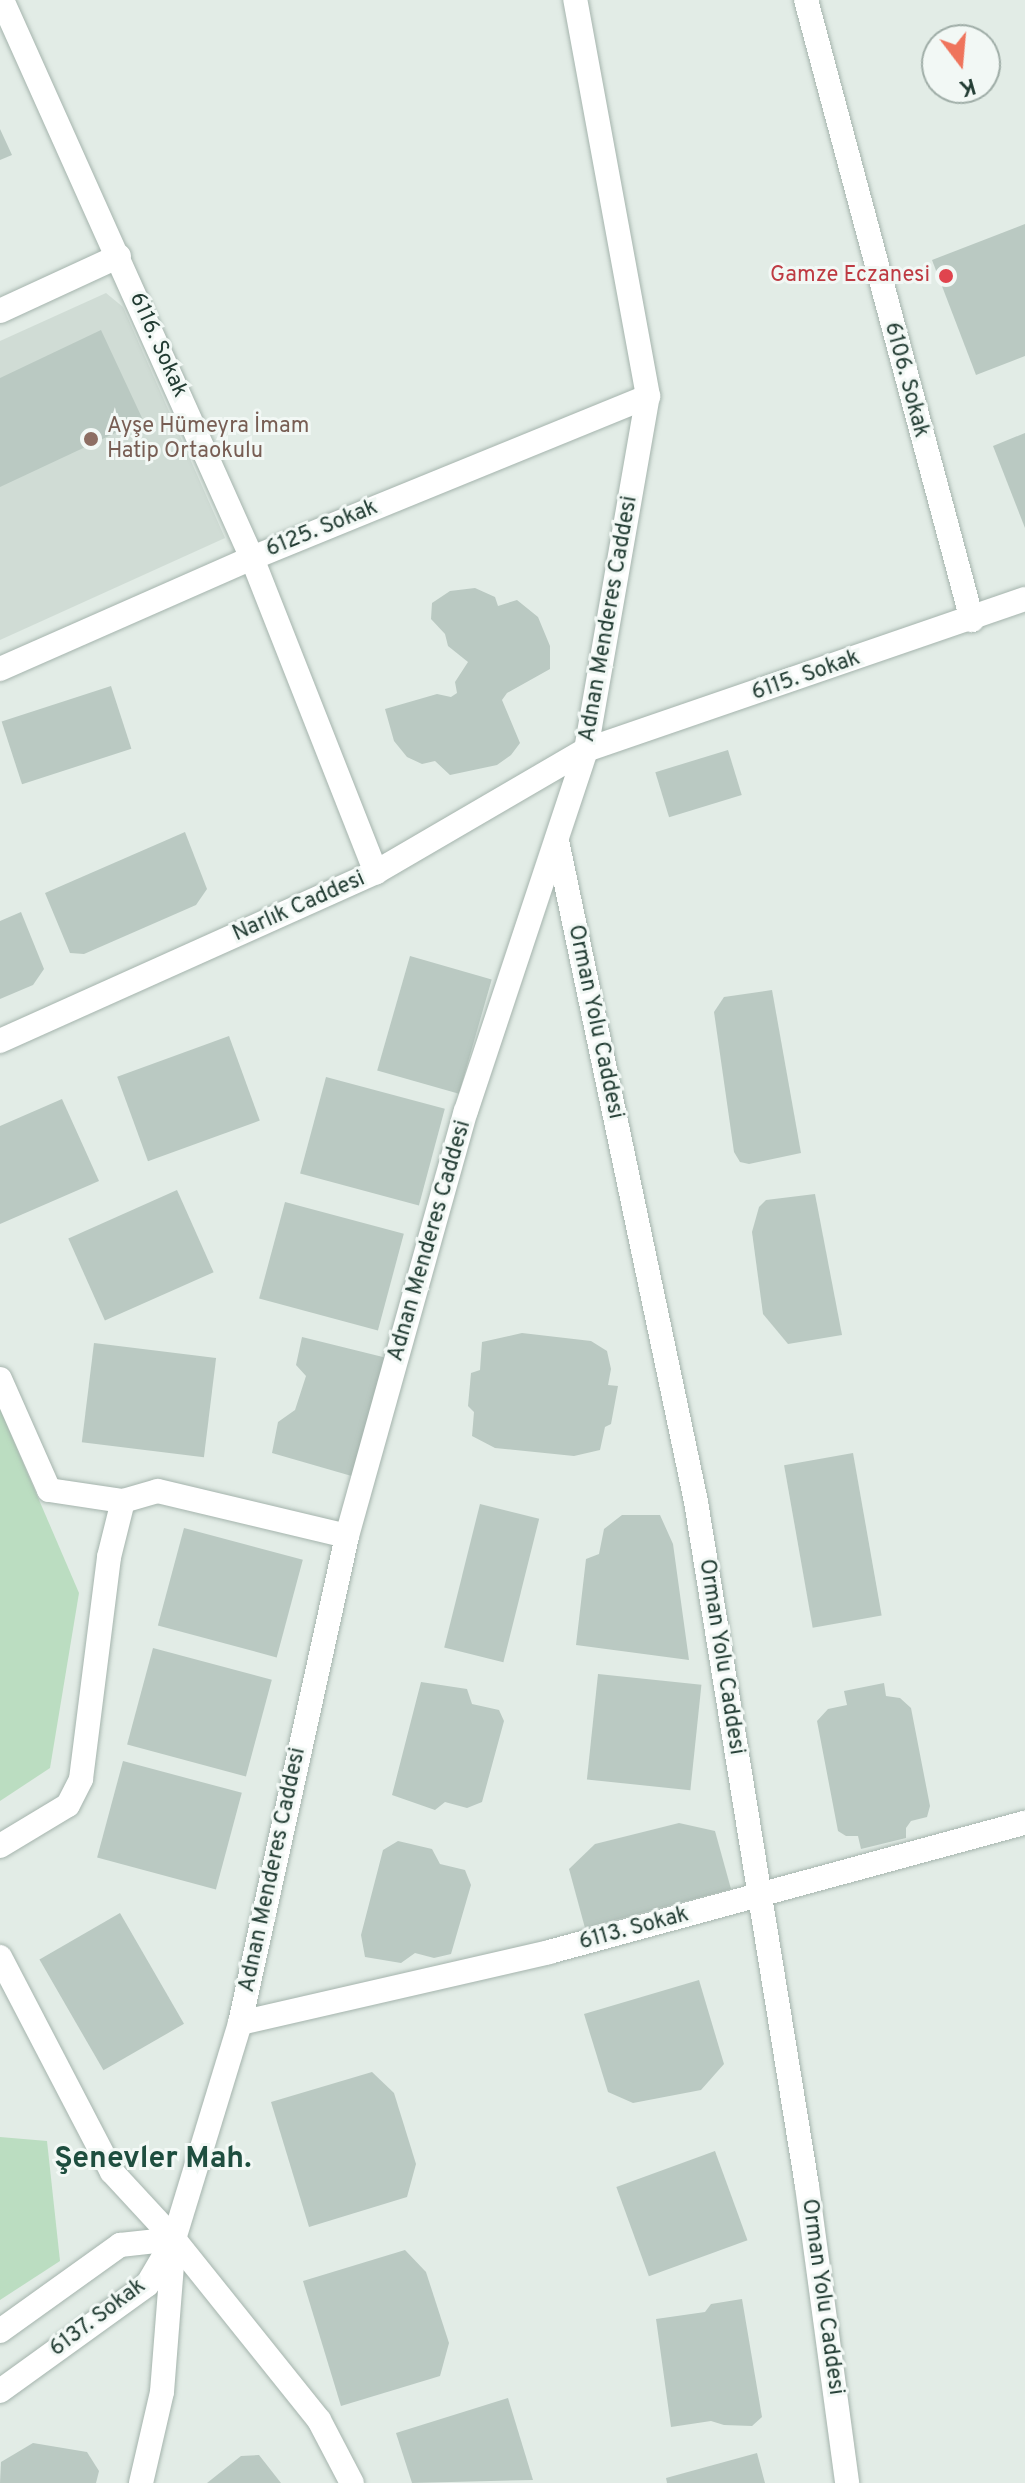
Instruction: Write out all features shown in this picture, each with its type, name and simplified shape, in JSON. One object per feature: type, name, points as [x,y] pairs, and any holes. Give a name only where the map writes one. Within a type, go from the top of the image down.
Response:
[{"type":"street","name":"6116. Sokak","points":[[2,0],[252,558],[376,872]]},
{"type":"street","name":"Adnan Menderes Caddesi","points":[[141,2483],[162,2392],[174,2239],[240,2023],[347,1536],[466,1111],[586,750],[648,396],[575,0]]},
{"type":"street","name":"6106. Sokak","points":[[806,0],[972,620]]},
{"type":"street","points":[[0,311],[119,256]]},
{"type":"street","name":"6125. Sokak","points":[[0,669],[252,558],[648,396]]},
{"type":"street","name":"6115. Sokak","points":[[586,750],[972,620],[1025,599]]},
{"type":"street","name":"Narlık Caddesi","points":[[0,1041],[376,872],[586,750]]},
{"type":"street","name":"Orman Yolu Caddesi","points":[[556,839],[696,1502],[807,2186],[847,2483]]},
{"type":"street","points":[[0,1379],[49,1490],[123,1501],[158,1491],[347,1536]]},
{"type":"street","points":[[0,1846],[68,1805],[81,1779],[109,1557],[123,1501]]},
{"type":"street","name":"6113. Sokak","points":[[240,2023],[549,1952],[1025,1823]]},
{"type":"street","points":[[0,1957],[112,2172],[174,2239],[319,2420],[352,2483]]},
{"type":"street","name":"6137. Sokak","points":[[0,2331],[120,2245],[174,2239]]},
{"type":"street","name":"6137. Sokak","points":[[0,2391],[147,2285],[174,2239]]},
{"type":"shaded area","name":"Ayşe Hümeyra İmam Hatip Ortaokulu","points":[[106,293],[123,307],[225,538],[0,640],[0,341]]},
{"type":"green space","points":[[0,1409],[79,1593],[50,1768],[0,1801]]},
{"type":"green space","points":[[0,2137],[47,2141],[60,2261],[0,2300]]},
{"type":"building","points":[[0,129],[12,155],[0,160]]},
{"type":"building","points":[[1025,224],[1025,356],[976,375],[932,260]]},
{"type":"building","points":[[101,330],[143,420],[0,487],[0,378]]},
{"type":"building","points":[[1025,433],[1025,528],[993,446]]},
{"type":"building","points":[[475,588],[495,597],[498,606],[517,600],[538,617],[550,646],[550,669],[507,693],[502,700],[520,743],[511,755],[497,765],[450,775],[435,761],[422,764],[407,757],[394,741],[385,709],[437,694],[451,697],[457,693],[455,682],[468,662],[448,646],[445,634],[431,619],[432,603],[450,591]]},
{"type":"building","points":[[111,686],[131,749],[22,784],[2,722]]},
{"type":"building","points":[[728,750],[742,795],[669,817],[655,772]]},
{"type":"building","points":[[185,832],[207,889],[196,905],[84,954],[70,953],[45,893]]},
{"type":"building","points":[[21,912],[44,969],[33,985],[0,999],[0,921]]},
{"type":"building","points":[[410,956],[492,979],[459,1094],[377,1070]]},
{"type":"building","points":[[772,990],[801,1153],[749,1164],[740,1162],[734,1152],[714,1012],[724,997]]},
{"type":"building","points":[[229,1036],[260,1121],[148,1161],[117,1077]]},
{"type":"building","points":[[326,1077],[445,1109],[419,1205],[300,1174]]},
{"type":"building","points":[[62,1099],[99,1181],[0,1224],[0,1126]]},
{"type":"building","points":[[177,1190],[214,1272],[105,1321],[68,1238]]},
{"type":"building","points":[[815,1194],[842,1335],[788,1344],[763,1314],[752,1232],[759,1207],[766,1200]]},
{"type":"building","points":[[285,1202],[404,1234],[378,1330],[259,1299]]},
{"type":"building","points":[[522,1333],[591,1341],[607,1351],[611,1369],[608,1385],[618,1386],[611,1424],[605,1427],[600,1450],[574,1456],[495,1448],[472,1436],[474,1412],[468,1406],[471,1373],[480,1370],[482,1342]]},
{"type":"building","points":[[302,1337],[391,1359],[362,1479],[272,1453],[278,1422],[295,1410],[306,1376],[296,1365]]},
{"type":"building","points":[[94,1343],[216,1358],[204,1457],[82,1442]]},
{"type":"building","points":[[853,1453],[882,1615],[813,1628],[784,1465]]},
{"type":"building","points":[[480,1504],[539,1519],[503,1662],[444,1648]]},
{"type":"building","points":[[622,1515],[660,1515],[673,1544],[689,1660],[576,1645],[586,1559],[599,1554],[604,1529]]},
{"type":"building","points":[[184,1528],[303,1560],[277,1657],[158,1626]]},
{"type":"building","points":[[153,1648],[272,1680],[246,1776],[127,1745]]},
{"type":"building","points":[[598,1674],[701,1685],[690,1790],[587,1779]]},
{"type":"building","points":[[421,1682],[467,1689],[472,1704],[499,1710],[504,1721],[482,1802],[467,1808],[445,1802],[435,1810],[392,1795]]},
{"type":"building","points":[[884,1683],[886,1696],[900,1698],[911,1708],[930,1806],[927,1817],[911,1821],[906,1828],[906,1838],[861,1849],[858,1836],[846,1836],[838,1831],[817,1721],[828,1709],[847,1705],[844,1691]]},
{"type":"building","points":[[123,1761],[242,1793],[216,1889],[97,1858]]},
{"type":"building","points":[[679,1823],[715,1831],[731,1889],[585,1928],[569,1869],[595,1844]]},
{"type":"building","points":[[398,1841],[432,1849],[440,1864],[465,1870],[471,1885],[451,1954],[434,1958],[415,1953],[401,1963],[365,1957],[361,1935],[383,1850]]},
{"type":"building","points":[[120,1913],[184,2024],[103,2070],[39,1960]]},
{"type":"building","points":[[699,1980],[724,2064],[701,2090],[633,2103],[608,2092],[584,2014]]},
{"type":"building","points":[[372,2072],[394,2093],[416,2164],[407,2197],[309,2227],[271,2102]]},
{"type":"building","points":[[715,2151],[747,2240],[649,2276],[616,2187]]},
{"type":"building","points":[[405,2250],[426,2272],[449,2343],[440,2376],[341,2406],[303,2281]]},
{"type":"building","points":[[742,2299],[762,2417],[752,2426],[711,2421],[671,2427],[656,2319],[705,2312],[711,2304]]},
{"type":"building","points":[[508,2398],[533,2480],[412,2483],[396,2433]]},
{"type":"building","points":[[33,2443],[87,2452],[99,2471],[96,2483],[0,2483],[1,2462]]},
{"type":"building","points":[[757,2453],[765,2483],[667,2483],[666,2478]]},
{"type":"building","points":[[259,2455],[281,2483],[207,2483],[241,2456]]},
{"type":"place","name":"Gamze Eczanesi","points":[[946,276]]},
{"type":"place","name":"Ayşe Hümeyra İmam Hatip Ortaokulu","points":[[91,439]]},
{"type":"district","name":"Şenevler Mah.","points":[[153,2160]]}]
